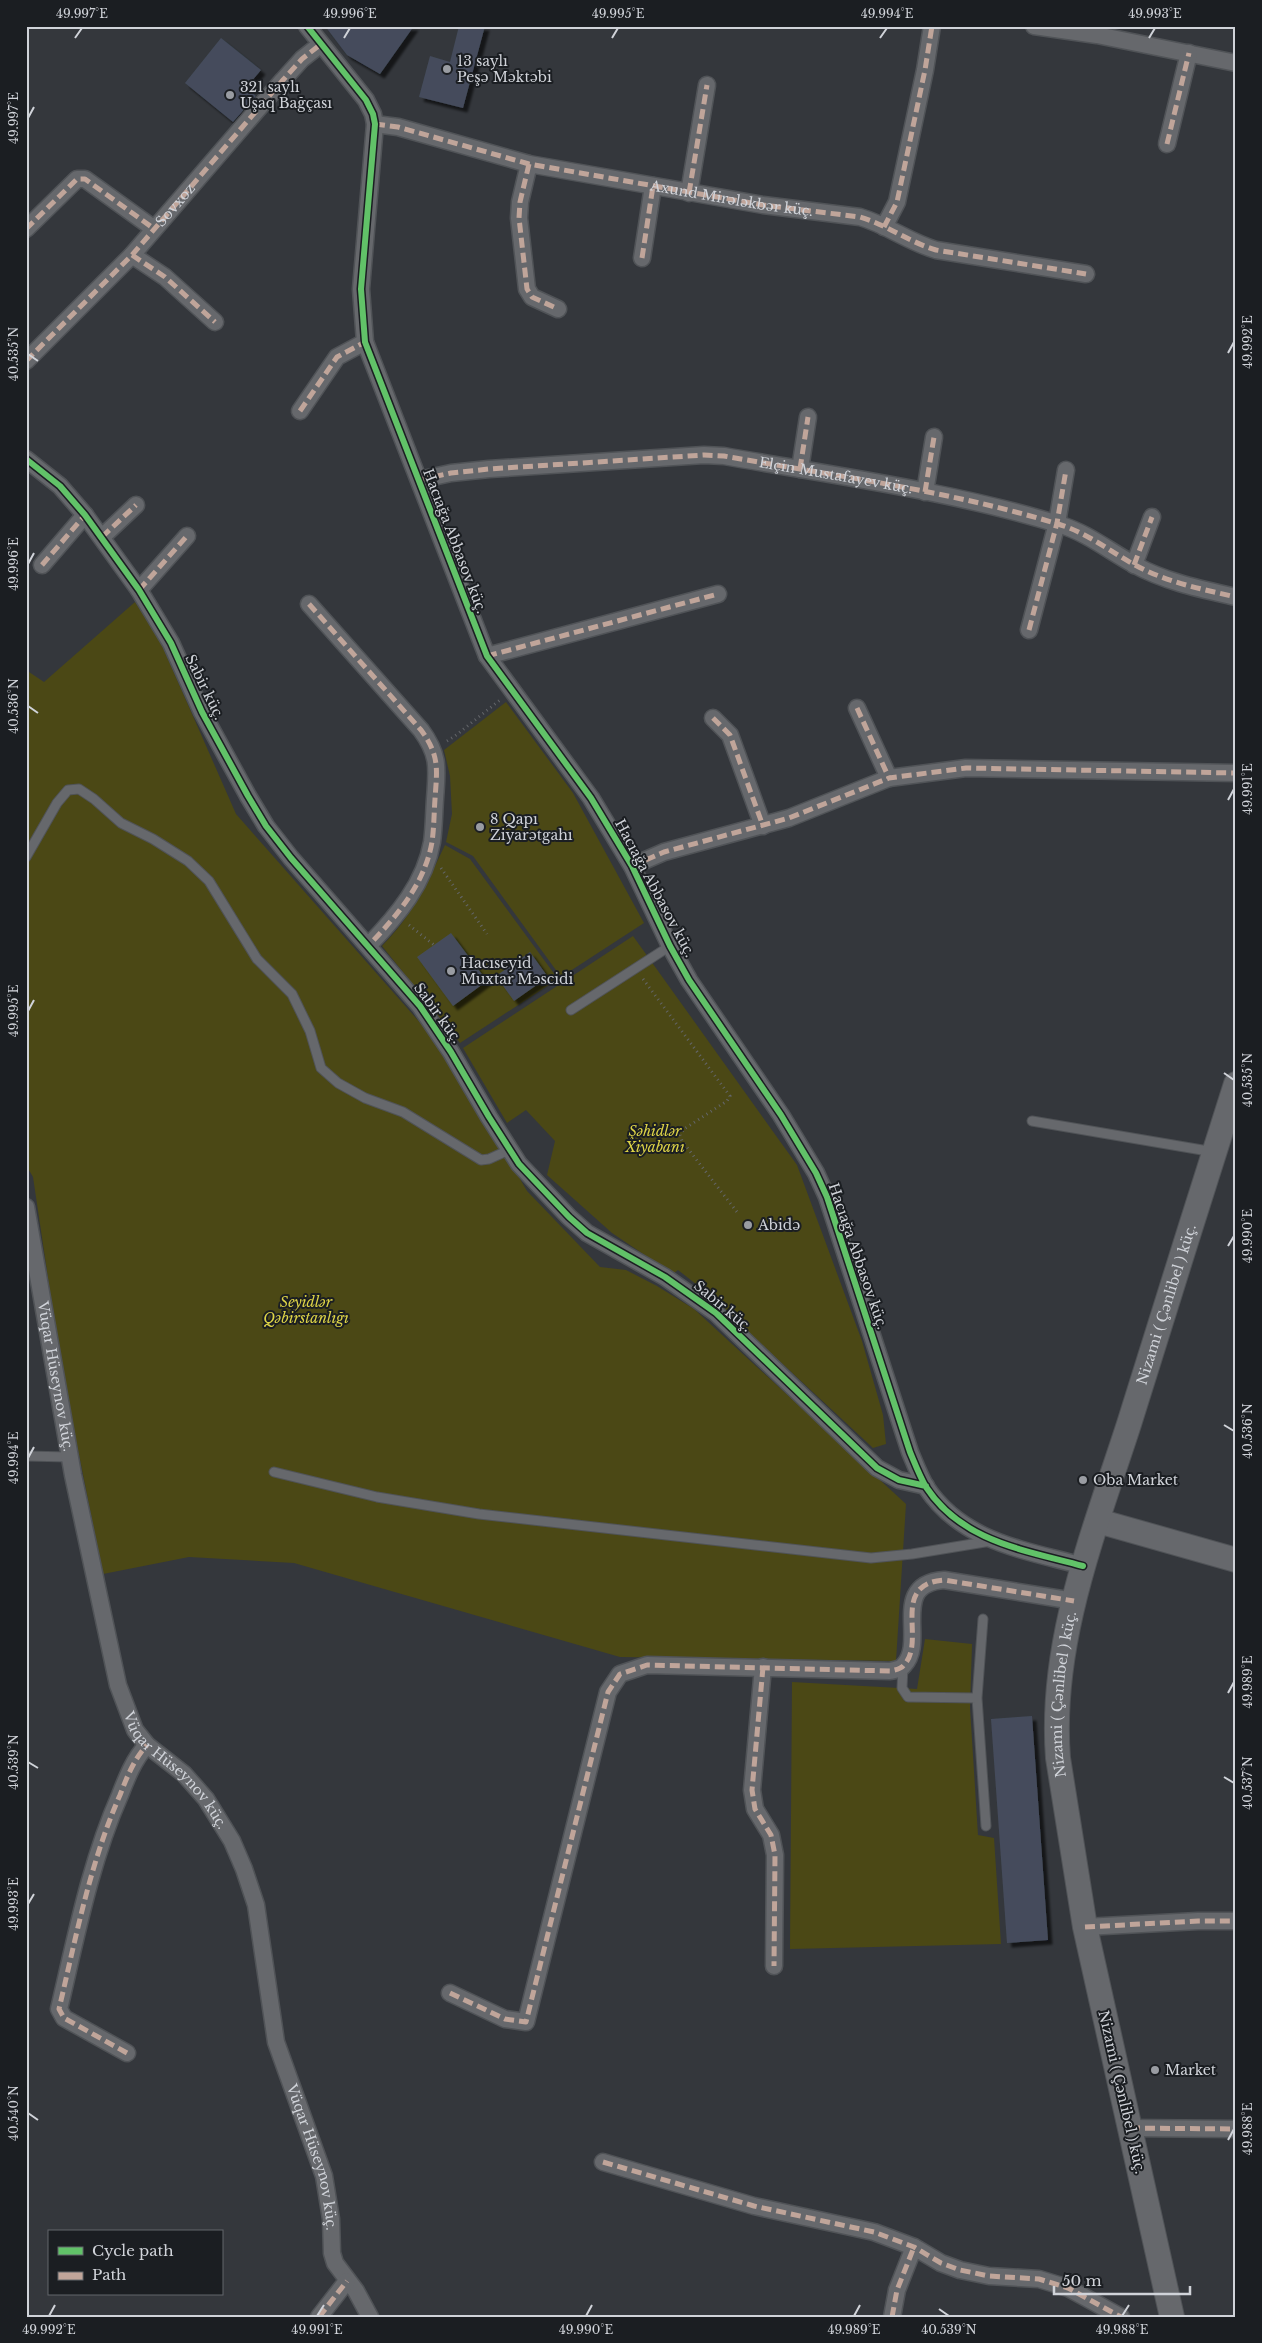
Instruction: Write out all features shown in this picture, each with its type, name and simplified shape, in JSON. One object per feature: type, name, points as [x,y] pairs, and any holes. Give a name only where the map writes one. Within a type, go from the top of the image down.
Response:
[{"type":"main road","name":"Nizami ( Çənlibel ) küç.","points":[[1172,2317],[1085,1927],[1062,1789],[1056,1732],[1062,1654],[1083,1566],[1236,1084]]},
{"type":"main road","points":[[1098,1521],[1236,1560]]},
{"type":"street","name":"Hacıağa Abbasov küç.","points":[[307,26],[366,100],[376,124],[361,289],[365,342],[487,656],[592,798],[632,866],[670,946],[689,980],[781,1115],[816,1172],[827,1197],[910,1452],[926,1486],[940,1505],[960,1524],[993,1541],[1083,1566]]},
{"type":"street","points":[[884,227],[897,202],[925,70],[932,26]]},
{"type":"street","points":[[1034,26],[1097,35],[1189,52],[1236,63]]},
{"type":"street","name":"Sovxoz","points":[[26,361],[132,255],[153,228],[290,73],[321,44]]},
{"type":"street","points":[[1167,144],[1189,52]]},
{"type":"street","points":[[689,193],[708,85]]},
{"type":"street","name":"Axund Mirələkbər küç.","points":[[376,124],[398,127],[529,164],[689,193],[860,217],[916,244],[936,250],[1086,274]]},
{"type":"street","points":[[529,164],[520,202],[519,218],[527,289],[532,297],[558,309]]},
{"type":"street","points":[[26,229],[77,179],[85,179],[153,228]]},
{"type":"street","points":[[642,258],[653,186]]},
{"type":"street","points":[[132,255],[165,278],[215,322]]},
{"type":"street","points":[[300,411],[337,357],[365,342]]},
{"type":"street","points":[[800,469],[808,417]]},
{"type":"street","points":[[926,492],[934,437]]},
{"type":"street","name":"Elçin Mustafayev küç.","points":[[418,480],[451,473],[489,469],[704,454],[724,456],[926,492],[1057,523],[1098,541],[1134,565],[1157,576],[1188,586],[1236,597]]},
{"type":"street","name":"Sabir küç.","points":[[26,458],[60,486],[85,515],[139,590],[171,643],[202,712],[266,826],[319,891],[369,945],[420,1006],[442,1037],[509,1150],[569,1217],[587,1233],[666,1277],[716,1313],[877,1468],[899,1480],[926,1486]]},
{"type":"street","points":[[1029,630],[1057,523],[1066,470]]},
{"type":"street","points":[[102,537],[136,505]]},
{"type":"street","points":[[42,565],[85,515]]},
{"type":"street","points":[[1134,565],[1152,517]]},
{"type":"street","points":[[139,590],[187,536]]},
{"type":"street","points":[[487,656],[718,594]]},
{"type":"street","points":[[309,604],[421,730],[432,746],[437,773],[432,842],[428,859],[397,915],[369,945]]},
{"type":"street","points":[[857,708],[889,778]]},
{"type":"street","points":[[713,718],[730,735],[764,826]]},
{"type":"street","points":[[632,866],[664,852],[764,826],[889,778],[966,768],[1236,773]]},
{"type":"street","name":"Vüqar Hüseynov küç.","points":[[26,1207],[70,1456],[118,1685],[135,1730],[147,1745],[184,1774],[206,1799],[232,1841],[244,1869],[256,1905],[276,2042],[324,2176],[331,2218],[334,2263],[356,2291],[370,2317]]},
{"type":"street","points":[[450,1992],[505,2019],[526,2022],[608,1692],[620,1674],[647,1665],[890,1671],[903,1667],[909,1660],[914,1600],[923,1586],[933,1580],[944,1580],[1074,1601]]},
{"type":"street","points":[[763,1667],[752,1790],[755,1809],[771,1836],[775,1855],[774,1966]]},
{"type":"street","points":[[127,2053],[64,2018],[59,2009],[103,1835],[132,1765],[147,1745]]},
{"type":"street","points":[[1085,1927],[1198,1921],[1236,1921]]},
{"type":"street","points":[[1130,2128],[1236,2129]]},
{"type":"street","points":[[603,2162],[754,2206],[874,2232],[914,2247],[941,2263],[960,2270],[989,2276],[1039,2279],[1068,2288],[1121,2317]]},
{"type":"street","points":[[892,2317],[897,2290],[914,2247]]},
{"type":"street","points":[[319,2317],[347,2280]]},
{"type":"lane","points":[[26,858],[57,803],[68,790],[78,789],[94,799],[121,823],[153,838],[188,860],[209,881],[257,959],[292,994],[310,1031],[322,1068],[338,1083],[365,1098],[403,1112],[481,1160],[489,1160],[509,1150]]},
{"type":"lane","points":[[570,1010],[670,946]]},
{"type":"lane","points":[[1032,1121],[1214,1152]]},
{"type":"lane","points":[[26,1456],[70,1456]]},
{"type":"lane","points":[[274,1472],[377,1497],[479,1514],[871,1558],[912,1554],[993,1541]]},
{"type":"lane","points":[[982,1619],[977,1698],[986,1826]]},
{"type":"lane","points":[[903,1667],[902,1688],[908,1697],[977,1698]]},
{"type":"path","points":[[432,746],[456,736],[512,690]]},
{"type":"path","points":[[428,859],[444,870],[487,934]]},
{"type":"path","points":[[397,915],[434,945]]},
{"type":"path","points":[[635,969],[730,1096],[727,1101],[684,1130],[680,1135],[682,1141],[737,1212]]},
{"type":"green space","name":"Seyidlər Qəbirstanlığı","points":[[135,602],[160,641],[236,814],[445,1051],[527,1191],[600,1267],[626,1270],[657,1286],[694,1309],[906,1504],[896,1661],[620,1657],[294,1563],[189,1557],[103,1574],[61,1365],[33,1177],[26,1165],[26,670],[44,682]]},
{"type":"green space","points":[[506,702],[573,793],[644,923],[561,977],[473,856],[446,842],[452,814],[450,776],[444,750]]},
{"type":"green space","points":[[445,845],[470,859],[558,979],[460,1043],[382,946],[393,935],[410,911],[425,886]]},
{"type":"green space","name":"Şəhidlər Xiyabanı","points":[[633,936],[797,1165],[862,1341],[883,1415],[886,1444],[873,1448],[701,1288],[678,1270],[673,1274],[612,1233],[547,1175],[555,1141],[526,1110],[507,1123],[463,1048]]},
{"type":"green space","points":[[925,1639],[972,1644],[970,1708],[978,1835],[994,1838],[1001,1944],[790,1949],[792,1682],[917,1689]]},
{"type":"building","points":[[325,26],[414,26],[380,74],[347,55]]},
{"type":"building","points":[[459,26],[485,26],[463,108],[419,97],[430,56],[450,62]]},
{"type":"building","points":[[221,38],[261,70],[246,88],[256,96],[233,122],[185,83]]},
{"type":"building","points":[[451,933],[487,981],[453,1006],[417,957]]},
{"type":"building","points":[[530,952],[548,977],[514,1001],[496,976]]},
{"type":"building","points":[[1032,1716],[1048,1940],[1007,1943],[991,1719]]},
{"type":"marked path","points":[[884,227],[897,202],[925,70],[932,26]]},
{"type":"marked path","points":[[26,361],[132,255],[283,80],[302,59],[321,44]]},
{"type":"marked path","points":[[1167,144],[1189,53]]},
{"type":"marked path","points":[[689,193],[707,85]]},
{"type":"marked path","points":[[375,124],[398,127],[529,164],[763,205],[860,217],[936,250],[1086,274]]},
{"type":"marked path","points":[[529,164],[520,202],[519,218],[527,289],[532,297],[558,309]]},
{"type":"marked path","points":[[26,229],[77,179],[85,179],[153,228]]},
{"type":"marked path","points":[[642,258],[653,186]]},
{"type":"marked path","points":[[132,255],[165,277],[215,322]]},
{"type":"marked path","points":[[300,411],[337,357],[365,342]]},
{"type":"marked path","points":[[800,469],[808,417]]},
{"type":"marked path","points":[[925,492],[934,437]]},
{"type":"marked path","points":[[419,480],[451,473],[489,469],[704,455],[724,456],[934,493],[1017,512],[1079,532],[1135,565],[1159,576],[1236,597]]},
{"type":"marked path","points":[[1029,630],[1057,523],[1066,470]]},
{"type":"marked path","points":[[102,537],[136,505]]},
{"type":"marked path","points":[[42,565],[85,515]]},
{"type":"marked path","points":[[1134,565],[1152,517]]},
{"type":"marked path","points":[[139,590],[187,536]]},
{"type":"marked path","points":[[487,656],[718,594]]},
{"type":"marked path","points":[[309,604],[421,730],[427,739],[436,763],[432,842],[423,871],[408,898],[369,945]]},
{"type":"marked path","points":[[857,708],[889,778]]},
{"type":"marked path","points":[[713,718],[730,735],[763,826]]},
{"type":"marked path","points":[[632,866],[664,852],[789,818],[889,778],[966,768],[1236,773]]},
{"type":"marked path","points":[[450,1993],[505,2019],[526,2022],[608,1692],[620,1674],[647,1665],[896,1670],[903,1666],[910,1655],[913,1602],[918,1592],[927,1584],[944,1580],[1074,1601]]},
{"type":"marked path","points":[[763,1667],[752,1790],[755,1809],[771,1835],[775,1855],[774,1966]]},
{"type":"marked path","points":[[127,2053],[64,2018],[59,2009],[85,1900],[100,1847],[128,1775],[138,1756],[147,1745]]},
{"type":"marked path","points":[[1085,1927],[1198,1921],[1236,1921]]},
{"type":"marked path","points":[[1130,2128],[1236,2129]]},
{"type":"marked path","points":[[603,2162],[754,2206],[874,2232],[914,2247],[941,2263],[960,2270],[989,2276],[1039,2279],[1068,2288],[1121,2317]]},
{"type":"marked path","points":[[892,2317],[897,2290],[914,2247]]},
{"type":"marked path","points":[[319,2317],[347,2281]]},
{"type":"cycle path","points":[[307,26],[366,100],[373,114],[375,124],[361,289],[365,342],[487,656],[591,798],[632,866],[670,946],[689,980],[781,1115],[816,1173],[827,1197],[910,1452],[926,1487],[941,1506],[976,1532],[1017,1548],[1083,1566]]},
{"type":"cycle path","points":[[26,459],[60,486],[85,515],[139,590],[171,643],[202,712],[266,826],[291,858],[420,1006],[451,1052],[519,1164],[569,1217],[587,1233],[665,1277],[716,1313],[877,1468],[899,1480],[926,1486]]},
{"type":"place","name":"13 saylı Peşə Məktəbi","points":[[447,69]]},
{"type":"place","name":"321 saylı Uşaq Bağçası","points":[[230,95]]},
{"type":"place","name":"8 Qapı Ziyarətgahı","points":[[480,827]]},
{"type":"place","name":"Hacıseyid Muxtar Məscidi","points":[[451,971]]},
{"type":"place","name":"Abidə","points":[[748,1225]]},
{"type":"place","name":"Oba Market","points":[[1083,1480]]},
{"type":"place","name":"Market","points":[[1155,2070]]}]
